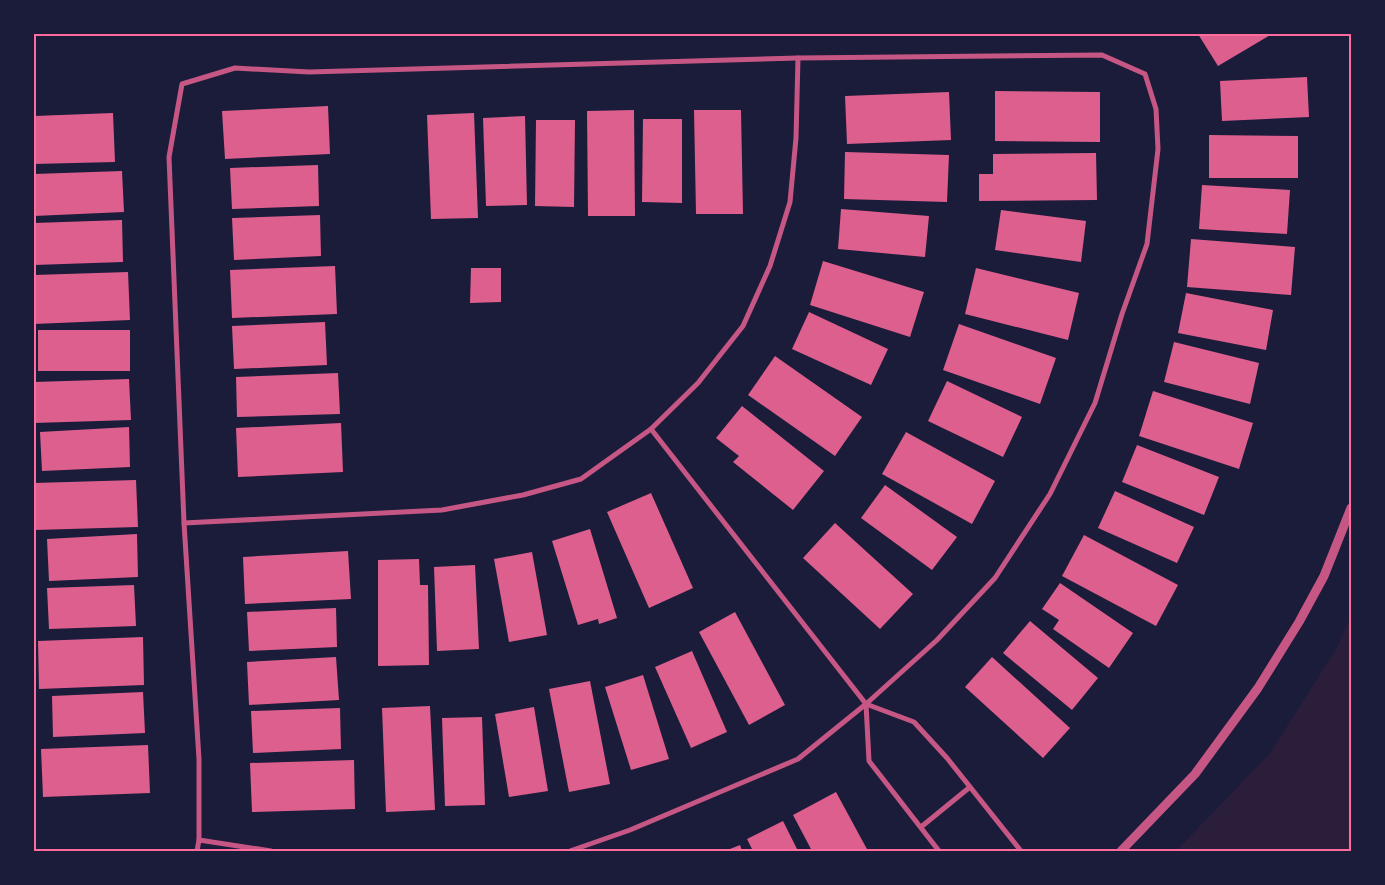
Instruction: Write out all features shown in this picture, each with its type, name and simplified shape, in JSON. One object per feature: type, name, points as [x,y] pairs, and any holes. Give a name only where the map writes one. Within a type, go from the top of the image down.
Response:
[{"type":"street","points":[[197,851],[199,840],[198,759],[184,523],[169,157],[182,84],[235,68],[309,72],[798,58],[1102,55],[1145,74],[1156,109],[1158,149],[1147,244],[1122,314],[1095,404],[1050,494],[995,578],[937,640],[866,704],[798,759],[655,820],[570,851]]},
{"type":"street","points":[[184,523],[442,510],[523,495],[581,479],[651,429],[698,383],[743,326],[770,266],[790,202],[796,138],[798,58]]},
{"type":"street","points":[[651,429],[866,704],[914,722],[970,787],[1021,851]]},
{"type":"street","points":[[1122,851],[1195,774],[1258,688],[1299,622],[1324,576],[1351,508]]},
{"type":"street","points":[[866,704],[869,762],[939,851]]},
{"type":"street","points":[[921,827],[970,787]]},
{"type":"street","points":[[199,840],[271,851]]},
{"type":"shaded area","points":[[1351,617],[1351,851],[1176,851],[1270,753],[1336,649]]},
{"type":"building","points":[[1198,34],[1272,34],[1218,66]]},
{"type":"building","points":[[1307,77],[1309,117],[1222,121],[1220,81]]},
{"type":"building","points":[[995,91],[1100,92],[1100,142],[995,141]]},
{"type":"building","points":[[949,92],[951,140],[847,144],[845,96]]},
{"type":"building","points":[[328,106],[330,154],[225,159],[222,111]]},
{"type":"building","points":[[634,110],[635,216],[588,216],[587,111]]},
{"type":"building","points":[[694,110],[741,110],[743,214],[696,214]]},
{"type":"building","points":[[113,113],[115,162],[34,164],[34,116]]},
{"type":"building","points":[[474,113],[478,218],[431,219],[427,115]]},
{"type":"building","points":[[525,116],[527,205],[486,206],[483,118]]},
{"type":"building","points":[[643,119],[682,119],[682,203],[642,202]]},
{"type":"building","points":[[536,120],[575,120],[574,207],[535,206]]},
{"type":"building","points":[[1209,135],[1298,136],[1298,178],[1209,178]]},
{"type":"building","points":[[845,152],[949,155],[947,202],[844,199]]},
{"type":"building","points":[[1096,153],[1097,200],[979,201],[979,174],[993,174],[993,154]]},
{"type":"building","points":[[318,165],[319,206],[232,209],[230,168]]},
{"type":"building","points":[[122,171],[124,212],[34,216],[34,174]]},
{"type":"building","points":[[1202,185],[1290,190],[1287,234],[1199,229]]},
{"type":"building","points":[[841,209],[929,216],[925,257],[838,249]]},
{"type":"building","points":[[1001,210],[1086,221],[1081,262],[995,250]]},
{"type":"building","points":[[320,215],[321,256],[234,260],[232,218]]},
{"type":"building","points":[[122,220],[123,262],[34,265],[34,223]]},
{"type":"building","points":[[1191,239],[1295,247],[1291,295],[1187,287]]},
{"type":"building","points":[[823,261],[924,292],[910,337],[810,305]]},
{"type":"building","points":[[335,266],[337,314],[232,318],[230,270]]},
{"type":"building","points":[[471,268],[501,268],[501,302],[470,303]]},
{"type":"building","points":[[976,268],[1079,293],[1068,340],[965,314]]},
{"type":"building","points":[[128,272],[130,320],[34,324],[34,275]]},
{"type":"building","points":[[1186,293],[1273,310],[1266,350],[1178,333]]},
{"type":"building","points":[[809,312],[888,349],[871,385],[792,349]]},
{"type":"building","points":[[325,322],[327,365],[234,369],[232,326]]},
{"type":"building","points":[[959,324],[1056,358],[1040,404],[943,370]]},
{"type":"building","points":[[38,330],[130,330],[130,371],[38,371]]},
{"type":"building","points":[[1174,342],[1259,363],[1250,404],[1164,382]]},
{"type":"building","points":[[775,356],[862,417],[835,456],[748,395]]},
{"type":"building","points":[[338,373],[340,414],[237,417],[236,377]]},
{"type":"building","points":[[129,379],[131,420],[34,423],[34,382]]},
{"type":"building","points":[[947,381],[1022,417],[1003,457],[928,421]]},
{"type":"building","points":[[1153,391],[1253,423],[1239,469],[1139,436]]},
{"type":"building","points":[[742,406],[824,471],[793,510],[733,462],[739,456],[716,438]]},
{"type":"building","points":[[341,423],[343,472],[238,477],[236,428]]},
{"type":"building","points":[[129,427],[130,467],[42,471],[40,432]]},
{"type":"building","points":[[906,432],[995,481],[972,524],[882,474]]},
{"type":"building","points":[[1137,445],[1219,477],[1204,515],[1122,482]]},
{"type":"building","points":[[136,480],[138,527],[34,530],[34,483]]},
{"type":"building","points":[[885,485],[957,537],[932,570],[861,518]]},
{"type":"building","points":[[1115,491],[1194,527],[1177,563],[1098,528]]},
{"type":"building","points":[[651,493],[693,588],[649,608],[607,512]]},
{"type":"building","points":[[835,523],[913,594],[880,629],[803,558]]},
{"type":"building","points":[[590,529],[617,618],[599,624],[598,619],[578,625],[552,541]]},
{"type":"building","points":[[137,534],[138,577],[49,581],[47,539]]},
{"type":"building","points":[[1084,535],[1178,585],[1156,626],[1062,576]]},
{"type":"building","points":[[348,551],[351,599],[245,604],[243,557]]},
{"type":"building","points":[[532,552],[547,635],[509,642],[494,559]]},
{"type":"building","points":[[419,559],[420,585],[428,585],[429,665],[378,666],[378,560]]},
{"type":"building","points":[[475,565],[479,649],[437,651],[434,567]]},
{"type":"building","points":[[1060,583],[1133,633],[1109,668],[1053,629],[1059,620],[1042,609]]},
{"type":"building","points":[[134,585],[136,626],[49,629],[47,588]]},
{"type":"building","points":[[336,608],[337,647],[249,651],[247,612]]},
{"type":"building","points":[[735,612],[785,705],[749,725],[699,632]]},
{"type":"building","points":[[1030,621],[1098,678],[1072,710],[1003,653]]},
{"type":"building","points":[[143,637],[144,685],[39,689],[38,641]]},
{"type":"building","points":[[692,651],[727,732],[691,748],[655,667]]},
{"type":"building","points":[[336,657],[339,700],[249,705],[247,662]]},
{"type":"building","points":[[992,657],[1070,728],[1043,758],[965,687]]},
{"type":"building","points":[[643,675],[669,759],[631,770],[605,687]]},
{"type":"building","points":[[590,681],[610,784],[569,792],[549,689]]},
{"type":"building","points":[[143,692],[145,733],[53,737],[52,696]]},
{"type":"building","points":[[430,706],[435,810],[386,812],[382,708]]},
{"type":"building","points":[[534,707],[548,791],[509,797],[495,714]]},
{"type":"building","points":[[340,708],[341,749],[253,753],[251,711]]},
{"type":"building","points":[[482,717],[485,805],[445,806],[442,718]]},
{"type":"building","points":[[148,745],[150,793],[43,797],[41,749]]},
{"type":"building","points":[[354,760],[355,809],[252,812],[250,763]]},
{"type":"building","points":[[836,792],[868,851],[812,851],[793,815]]},
{"type":"building","points":[[783,821],[798,851],[753,851],[747,839]]},
{"type":"building","points":[[740,845],[742,851],[725,851]]}]
